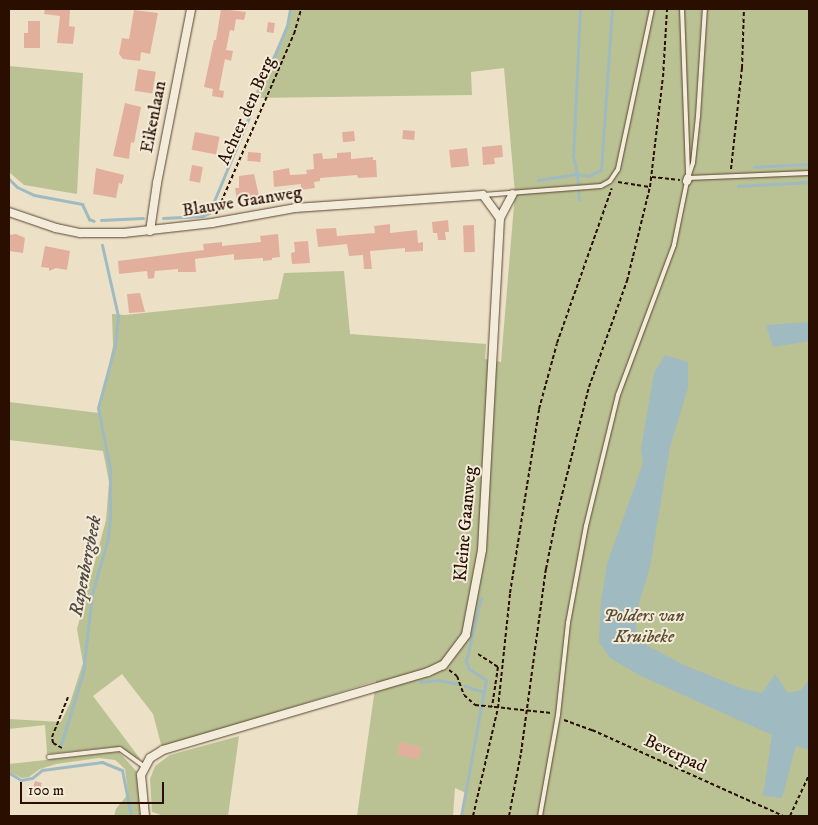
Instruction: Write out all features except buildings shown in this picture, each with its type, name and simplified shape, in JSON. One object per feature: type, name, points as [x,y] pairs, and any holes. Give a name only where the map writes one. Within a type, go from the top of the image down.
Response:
[{"type":"street","name":"Eikenlaan","points":[[150,231],[157,183],[191,9]]},
{"type":"street","name":"Kleine Gaanweg","points":[[443,665],[466,635],[482,550],[500,218],[512,194]]},
{"type":"street","name":"Blauwe Gaanweg","points":[[9,212],[56,228],[80,233],[150,231],[212,223],[295,208],[483,195]]},
{"type":"street","points":[[483,195],[500,218]]},
{"type":"street","points":[[145,816],[140,783],[150,758],[163,750],[402,681],[443,665]]},
{"type":"lane","points":[[483,195],[601,186],[610,181],[618,169],[652,9]]},
{"type":"lane","points":[[682,9],[688,179]]},
{"type":"lane","points":[[540,816],[558,715],[570,614],[586,526],[615,405],[674,245],[692,163],[698,116],[705,9]]},
{"type":"lane","points":[[688,179],[809,173]]},
{"type":"lane","points":[[48,757],[120,749],[145,767]]},
{"type":"path","name":"Achter den Berg","points":[[212,223],[298,24],[301,9]]},
{"type":"path","points":[[509,816],[527,710],[546,569],[556,520],[589,387],[627,281],[650,187],[663,77],[667,9]]},
{"type":"path","points":[[731,177],[742,68],[744,9]]},
{"type":"path","points":[[651,177],[688,179]]},
{"type":"path","points":[[610,181],[650,187]]},
{"type":"path","points":[[473,816],[498,708],[510,593],[539,409],[557,343],[613,186],[610,181]]},
{"type":"path","points":[[478,654],[498,667],[492,707]]},
{"type":"path","name":"Beverpad","points":[[443,665],[457,676],[464,695],[475,705],[558,715],[566,722],[592,730],[783,816]]},
{"type":"path","points":[[68,697],[55,729],[53,743],[57,747],[84,753]]},
{"type":"path","points":[[790,816],[809,774]]},
{"type":"green space","name":"Polders van Kruibeke","points":[[290,9],[809,9],[809,816],[461,816],[466,793],[455,788],[453,816],[357,816],[376,681],[162,748],[153,714],[122,674],[93,696],[141,760],[134,758],[123,748],[114,747],[47,754],[45,725],[9,729],[9,719],[61,722],[70,703],[83,663],[77,629],[106,520],[109,482],[103,451],[9,440],[9,402],[99,413],[113,346],[112,314],[125,315],[278,299],[284,273],[344,271],[350,334],[486,344],[485,359],[501,362],[515,193],[504,68],[471,72],[472,95],[253,98],[287,27]]},
{"type":"green space","points":[[9,66],[83,73],[77,194],[24,185],[9,172]]},
{"type":"green space","points":[[239,736],[228,816],[164,816],[152,812],[150,779],[155,766],[170,755]]},
{"type":"green space","points":[[119,752],[137,772],[141,816],[114,816],[116,809],[128,794],[125,769],[115,760],[99,758],[56,764],[40,769],[29,777],[22,778],[9,772],[9,764]]},
{"type":"water","points":[[809,322],[809,341],[773,347],[766,325]]},
{"type":"water","points":[[665,355],[688,362],[688,388],[670,447],[650,567],[637,610],[636,631],[646,645],[684,665],[743,689],[762,693],[775,674],[788,693],[801,690],[809,680],[809,750],[796,746],[782,798],[763,796],[772,735],[639,675],[610,658],[599,642],[601,602],[607,564],[643,463],[641,449],[654,373]]},
{"type":"waterway","points":[[163,218],[202,216],[209,213],[287,26],[290,9]]},
{"type":"waterway","points":[[580,9],[573,156],[577,174],[588,176],[601,170],[612,9]]},
{"type":"waterway","points":[[754,167],[809,164]]},
{"type":"waterway","points":[[538,180],[577,174],[579,200]]},
{"type":"waterway","name":"Rapenbergbeek","points":[[9,179],[17,187],[34,195],[82,204],[89,219],[94,221]]},
{"type":"waterway","points":[[738,186],[809,182]]},
{"type":"waterway","points":[[101,220],[143,218]]},
{"type":"waterway","name":"Rapenbergbeek","points":[[61,744],[83,673],[92,594],[108,538],[110,514],[110,469],[98,408],[115,345],[118,316],[102,245]]},
{"type":"waterway","points":[[461,816],[486,680],[469,669],[466,661],[481,598]]},
{"type":"waterway","points":[[420,682],[438,680],[458,684]]},
{"type":"waterway","points":[[465,686],[483,692]]},
{"type":"waterway","points":[[9,773],[21,780],[32,778],[42,770],[102,762],[122,770],[131,816]]}]
